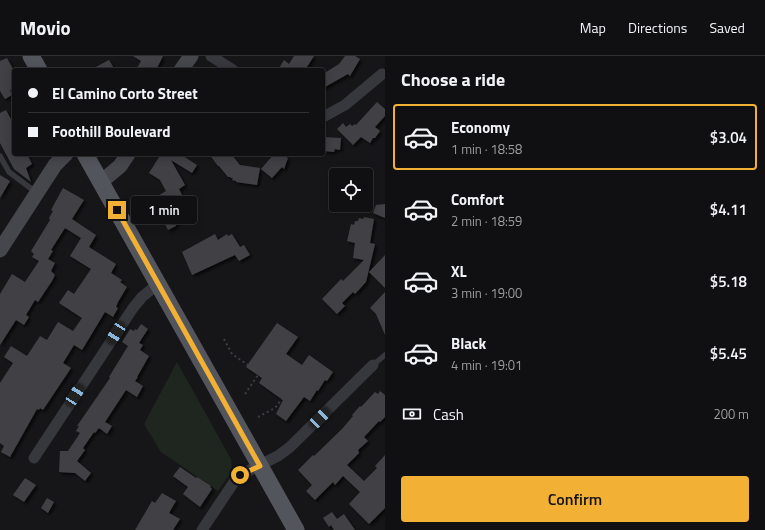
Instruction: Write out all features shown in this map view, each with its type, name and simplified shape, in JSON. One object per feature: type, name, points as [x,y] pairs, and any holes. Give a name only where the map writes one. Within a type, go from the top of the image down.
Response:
[{"type":"main road","points":[[31,56],[38,68]]},
{"type":"main road","points":[[87,156],[296,530]]},
{"type":"street","points":[[182,68],[190,56]]},
{"type":"street","points":[[211,56],[230,68]]},
{"type":"street","points":[[325,116],[345,104],[383,74]]},
{"type":"street","points":[[0,250],[55,166],[64,156]]},
{"type":"street","points":[[101,182],[120,166],[127,156]]},
{"type":"street","points":[[34,458],[133,308],[142,296],[158,284]]},
{"type":"street","points":[[202,530],[240,475],[260,466],[290,447],[373,364]]},
{"type":"lane","points":[[0,156],[9,172],[37,193]]},
{"type":"lane","points":[[373,364],[385,356]]},
{"type":"path","points":[[224,339],[232,354],[248,365]]},
{"type":"path","points":[[245,394],[258,375]]},
{"type":"path","points":[[258,417],[275,408],[282,399]]},
{"type":"shaded area","points":[[177,362],[231,459],[232,471],[218,491],[161,452],[144,424]]},
{"type":"building","points":[[133,56],[163,56],[157,68],[137,68],[141,61]]},
{"type":"building","points":[[294,56],[314,56],[306,68],[279,68],[284,60],[289,64]]},
{"type":"building","points":[[345,56],[355,56],[360,59],[350,76],[348,74],[325,87],[325,73],[339,64]]},
{"type":"building","points":[[7,58],[12,68],[12,88],[10,90],[12,95],[5,99],[0,91],[0,61]]},
{"type":"building","points":[[109,60],[114,68],[94,68]]},
{"type":"building","points":[[377,102],[385,109],[385,116],[375,127],[380,131],[370,143],[361,137],[353,145],[337,129],[343,123],[346,127],[350,124],[352,126],[355,124],[356,125]]},
{"type":"building","points":[[6,110],[12,121],[12,156],[28,156],[32,164],[26,168],[31,182],[14,169],[0,143],[0,113]]},
{"type":"building","points":[[325,137],[341,138],[340,150],[335,149],[334,152],[325,151]]},
{"type":"building","points":[[160,156],[183,156],[197,165],[192,173],[171,160],[185,185],[179,189],[182,195],[177,198],[187,217],[175,224],[176,226],[168,230],[163,220],[167,218],[156,197],[166,191],[160,180],[149,173]]},
{"type":"building","points":[[210,156],[233,156],[240,165],[260,168],[257,185],[236,182],[232,180],[233,178],[228,177]]},
{"type":"building","points":[[272,156],[284,156],[288,158],[284,169],[282,167],[272,178],[261,169]]},
{"type":"building","points":[[0,175],[10,181],[0,198]]},
{"type":"building","points":[[63,188],[84,200],[72,219],[96,235],[89,247],[116,264],[111,273],[122,280],[120,282],[127,287],[118,302],[116,307],[118,308],[113,317],[105,312],[82,350],[74,345],[63,363],[71,368],[43,410],[40,408],[39,410],[37,409],[10,457],[1,452],[4,446],[0,443],[0,383],[13,363],[4,357],[11,346],[27,356],[40,336],[47,340],[58,322],[73,331],[82,318],[59,303],[68,290],[74,294],[91,269],[70,256],[81,238],[65,228],[51,250],[53,251],[48,259],[55,263],[51,271],[55,275],[52,281],[38,302],[35,300],[26,315],[29,317],[24,325],[16,320],[0,345],[0,294],[12,274],[25,282],[39,261],[32,257],[34,254],[31,251],[50,220],[49,218],[53,211],[51,210]]},
{"type":"building","points":[[385,204],[385,218],[373,213],[376,205]]},
{"type":"building","points":[[364,217],[374,219],[370,243],[375,244],[366,282],[355,294],[353,292],[342,303],[345,306],[337,314],[322,299],[341,279],[343,281],[364,260],[353,258],[355,243],[347,241],[351,224],[354,225],[355,221],[358,221],[359,218],[363,219]]},
{"type":"building","points":[[215,234],[218,240],[227,234],[228,236],[232,234],[240,247],[244,245],[250,255],[239,261],[235,255],[192,275],[182,252]]},
{"type":"building","points":[[385,255],[385,288],[369,272]]},
{"type":"building","points":[[385,292],[385,335],[376,314],[370,308]]},
{"type":"building","points":[[277,323],[298,337],[286,354],[302,365],[309,355],[333,372],[327,381],[325,380],[318,391],[317,390],[310,401],[304,397],[286,421],[276,414],[283,400],[259,383],[262,378],[246,367]]},
{"type":"building","points":[[141,324],[148,329],[139,343],[143,345],[140,350],[149,356],[135,381],[143,386],[137,397],[126,390],[105,422],[112,426],[107,434],[99,428],[95,433],[94,432],[83,448],[85,450],[77,461],[91,473],[85,481],[75,473],[59,472],[60,451],[68,451],[80,433],[76,431],[79,426],[77,426],[110,378],[109,377],[128,346],[122,342],[130,329],[134,331],[135,329],[137,330]]},
{"type":"building","points":[[380,391],[385,395],[385,417],[380,422],[379,421],[364,437],[368,441],[358,450],[359,453],[347,465],[364,481],[377,468],[375,466],[385,455],[385,508],[369,524],[349,504],[360,492],[343,476],[335,485],[333,482],[315,500],[306,491],[312,485],[298,470],[342,429],[360,406],[361,407],[375,392],[378,394]]},
{"type":"building","points":[[180,467],[211,486],[210,487],[212,489],[200,507],[183,494],[188,487],[173,476]]},
{"type":"building","points":[[25,478],[36,485],[24,502],[13,495]]},
{"type":"building","points":[[162,493],[176,501],[169,513],[180,519],[173,530],[135,530],[152,501],[155,503]]},
{"type":"building","points":[[47,498],[54,502],[48,513],[41,508]]},
{"type":"building","points":[[332,512],[337,519],[344,514],[355,530],[334,530],[331,525],[329,527],[323,518]]},
{"type":"route","points":[[117,210],[260,466],[240,475]]}]
